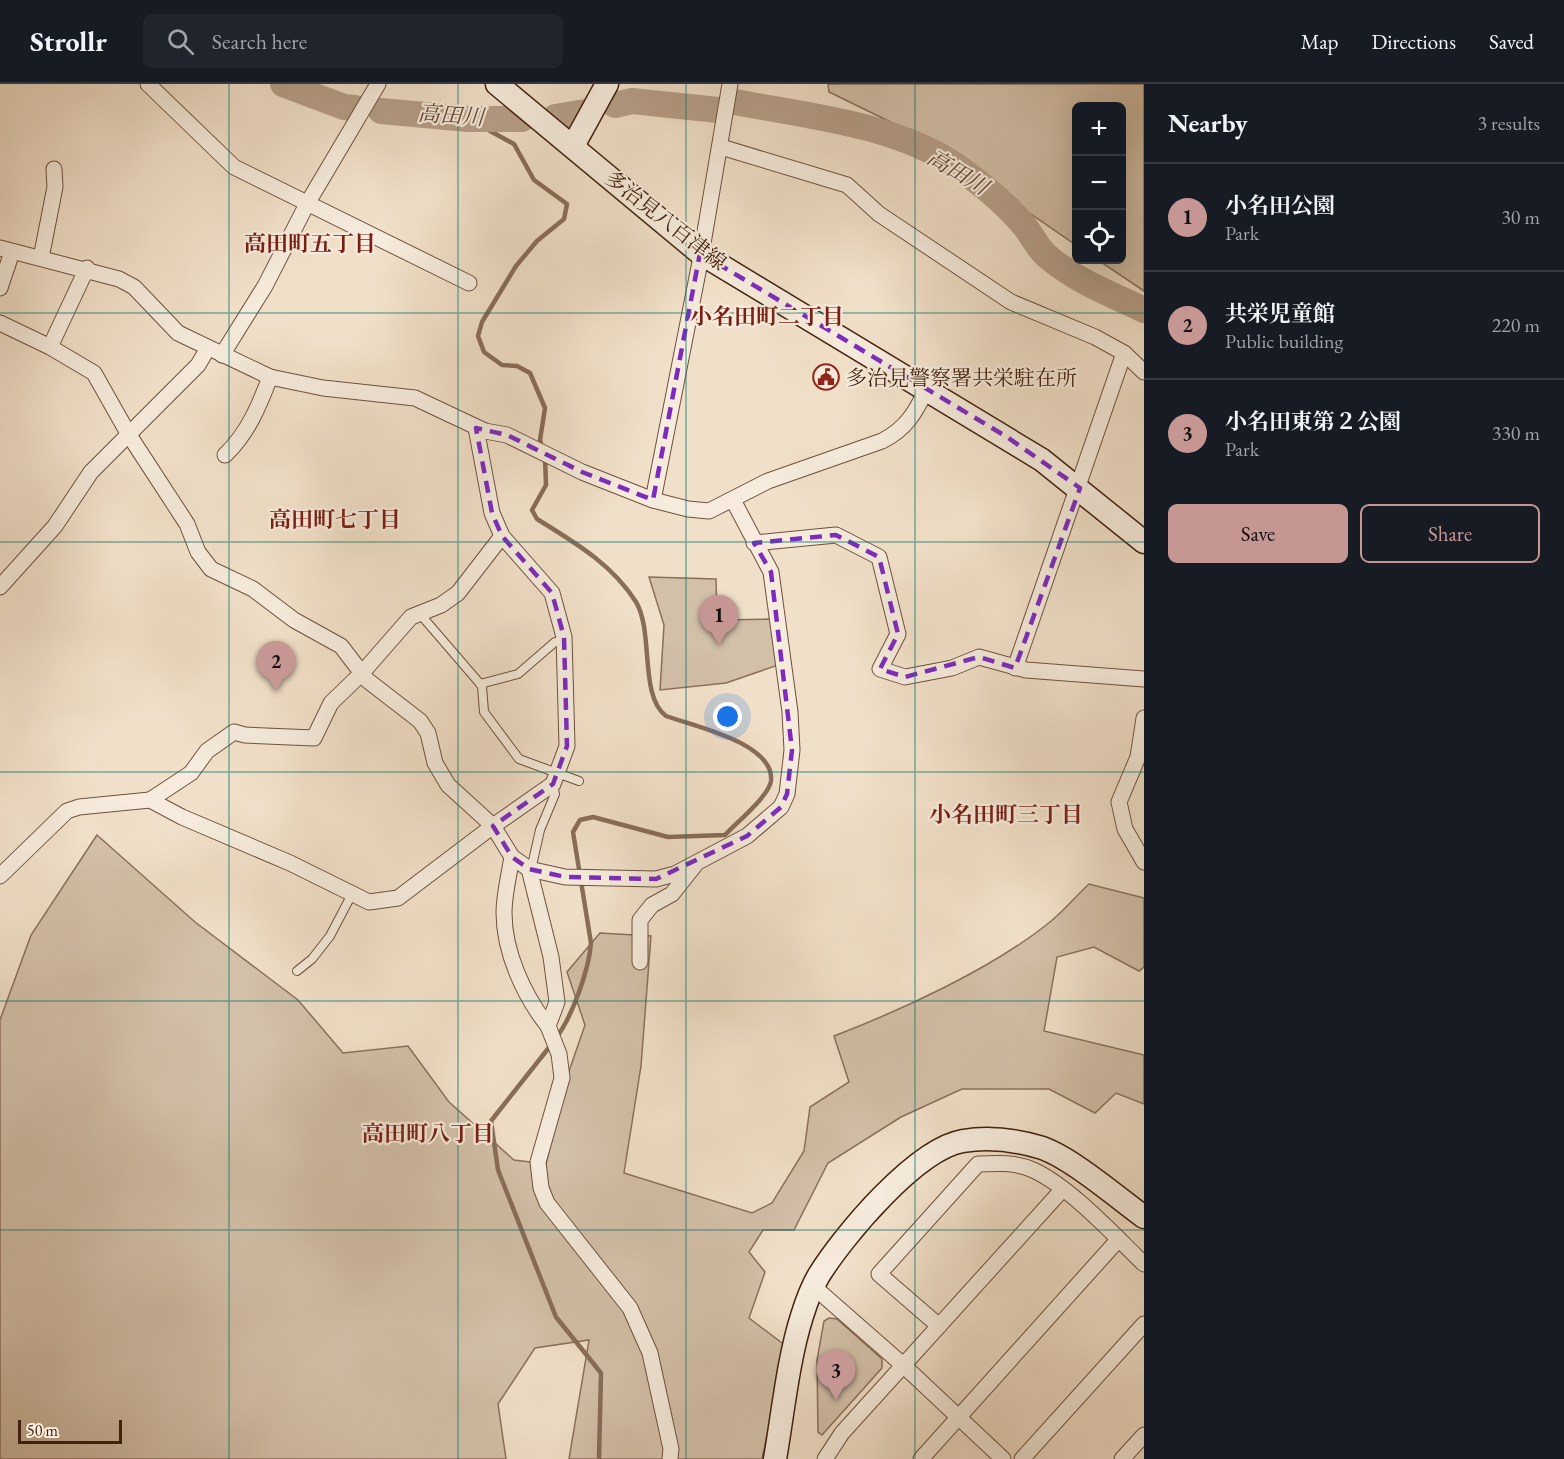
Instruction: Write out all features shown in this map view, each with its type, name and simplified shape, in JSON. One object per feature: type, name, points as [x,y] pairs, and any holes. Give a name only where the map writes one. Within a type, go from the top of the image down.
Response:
[{"type":"main road","name":"多治見八百津線","points":[[497,84],[700,253],[1042,460],[1080,488],[1144,542]]},
{"type":"main road","points":[[573,146],[607,84]]},
{"type":"main road","points":[[775,1459],[801,1317],[814,1287],[836,1250],[905,1174],[928,1156],[962,1141],[1005,1140],[1041,1147],[1066,1161],[1144,1218]]},
{"type":"street","points":[[148,84],[234,167],[469,283]]},
{"type":"street","points":[[0,587],[55,526],[91,472],[198,365],[215,352],[266,286],[308,204],[378,84]]},
{"type":"street","points":[[653,500],[721,147],[730,84]]},
{"type":"street","points":[[721,147],[847,185],[879,214],[1011,302],[1095,337],[1124,353],[1144,372]]},
{"type":"street","points":[[41,258],[55,187],[54,169]]},
{"type":"street","points":[[0,288],[6,250],[87,268],[134,287],[178,333],[270,377],[323,388],[415,398],[476,428],[507,435],[554,458],[653,500],[709,511],[768,481],[882,441],[898,433],[911,420],[927,389]]},
{"type":"street","points":[[50,347],[87,268]]},
{"type":"street","points":[[0,323],[50,347],[94,373],[129,435],[187,524],[198,552],[211,569],[253,589],[294,620],[341,646],[362,673],[420,722],[428,733],[435,763],[448,785],[493,826],[512,857],[530,869],[571,877],[656,879],[695,864],[747,837],[781,807],[787,794],[792,750],[790,712],[771,572],[754,543],[734,500]]},
{"type":"street","points":[[1015,668],[1080,488],[1085,461],[1124,353]]},
{"type":"street","points":[[225,455],[239,441],[256,411],[270,377]]},
{"type":"street","points":[[150,800],[182,817],[290,863],[369,902],[398,898],[555,780],[567,746],[565,639],[552,593],[502,536],[492,513],[476,428]]},
{"type":"street","points":[[754,543],[836,535],[879,557],[898,634],[880,669],[905,677],[952,668],[979,657],[1015,668],[1144,679]]},
{"type":"street","points":[[0,876],[67,811],[79,807],[150,800],[191,773],[207,751],[234,732],[245,735],[314,738],[331,703],[362,673],[411,617],[458,593],[502,536]]},
{"type":"street","points":[[1144,718],[1138,757],[1119,802],[1125,829],[1144,862]]},
{"type":"street","points":[[512,857],[504,914],[512,963],[539,1015],[549,1029],[557,1050],[562,1078],[538,1162],[541,1188],[547,1203],[630,1308],[650,1353],[671,1449],[670,1459]]},
{"type":"street","points":[[640,962],[640,920],[652,905],[672,894],[695,864]]},
{"type":"street","points":[[530,869],[551,957],[557,1002],[549,1029]]},
{"type":"street","points":[[939,1326],[879,1274],[978,1164],[1012,1164],[1032,1169],[1062,1190],[1144,1264]]},
{"type":"street","points":[[825,1459],[842,1433],[1062,1190]]},
{"type":"street","points":[[921,1459],[1118,1240]]},
{"type":"street","points":[[814,1287],[903,1365],[1003,1459]]},
{"type":"street","points":[[1022,1459],[1144,1324]]},
{"type":"street","points":[[1122,1459],[1144,1435]]},
{"type":"lane","points":[[420,614],[480,684],[484,712],[519,759],[555,780],[579,782]]},
{"type":"lane","points":[[480,684],[518,674],[555,642],[565,639]]},
{"type":"lane","points":[[530,869],[540,830],[555,794],[555,780]]},
{"type":"lane","points":[[297,971],[312,959],[330,936],[352,894]]},
{"type":"highlighted area","points":[[700,253],[1007,437],[1080,488],[1015,668],[979,657],[905,677],[880,669],[898,634],[879,557],[836,535],[754,543],[771,572],[792,750],[787,794],[781,807],[747,836],[656,879],[565,877],[529,869],[512,857],[493,826],[553,784],[567,746],[564,637],[552,593],[502,536],[492,513],[476,428],[507,435],[582,472],[653,500]]},
{"type":"shaded area","points":[[828,84],[1144,84],[1144,291],[1104,264],[1126,264],[1126,102],[1072,102],[1072,242],[911,132],[829,92]]},
{"type":"shaded area","points":[[649,577],[716,579],[717,620],[772,619],[778,665],[726,683],[660,690],[664,625]]},
{"type":"shaded area","points":[[97,835],[195,922],[298,1000],[343,1053],[408,1046],[449,1102],[514,1160],[546,1164],[567,1077],[585,1025],[567,972],[600,933],[651,936],[641,1066],[624,1173],[752,1213],[772,1203],[804,1151],[810,1107],[849,1082],[834,1036],[917,1001],[1002,956],[1050,922],[1089,884],[1144,898],[1144,967],[1139,971],[1094,947],[1057,957],[1044,1031],[1144,1055],[1144,1104],[1116,1093],[1095,1113],[1049,1089],[962,1089],[901,1117],[828,1163],[794,1230],[763,1230],[749,1252],[765,1272],[749,1318],[786,1346],[762,1459],[569,1459],[589,1340],[535,1348],[498,1404],[506,1459],[0,1459],[0,1020],[31,935]]},
{"type":"shaded area","points":[[829,1318],[837,1319],[882,1359],[882,1368],[822,1435],[818,1432],[817,1360],[824,1321]]},
{"type":"waterway","name":"高田川","points":[[283,84],[344,107],[355,108]]},
{"type":"waterway","name":"高田川","points":[[615,105],[632,101],[718,110]]},
{"type":"waterway","name":"高田川","points":[[735,102],[821,117],[879,131],[933,152],[958,167],[994,195],[1019,219],[1039,247],[1059,266],[1144,310]]},
{"type":"waterway","name":"高田川","points":[[381,111],[468,119],[522,119]]},
{"type":"waterway","name":"高田川","points":[[555,117],[585,112]]},
{"type":"waterway","points":[[468,119],[514,144],[534,180],[567,204],[564,219],[537,241],[516,266],[482,322],[478,336],[484,352],[502,365],[517,366],[530,373],[545,408],[540,440],[542,448]]},
{"type":"waterway","points":[[545,458],[546,485],[532,510],[537,519],[604,565],[616,576],[636,602],[644,630],[652,694],[658,707],[666,716],[712,731],[747,746],[760,756],[769,768],[771,781],[765,794],[725,835],[668,837],[593,817],[580,820],[573,832],[591,943],[590,954],[579,993],[556,1038]]},
{"type":"waterway","points":[[551,1045],[491,1121],[498,1170],[556,1317],[601,1373],[599,1459]]},
{"type":"place","name":"多治見警察署共栄駐在所","points":[[826,377]]},
{"type":"place","name":"小名田公園","points":[[719,645]]},
{"type":"place","name":"共栄児童館","points":[[276,691]]},
{"type":"place","name":"小名田東第２公園","points":[[836,1400]]},
{"type":"district","name":"高田町五丁目","points":[[310,243]]},
{"type":"district","name":"小名田町二丁目","points":[[767,316]]},
{"type":"district","name":"高田町七丁目","points":[[335,519]]},
{"type":"district","name":"小名田町三丁目","points":[[1006,814]]},
{"type":"district","name":"高田町八丁目","points":[[428,1133]]}]
